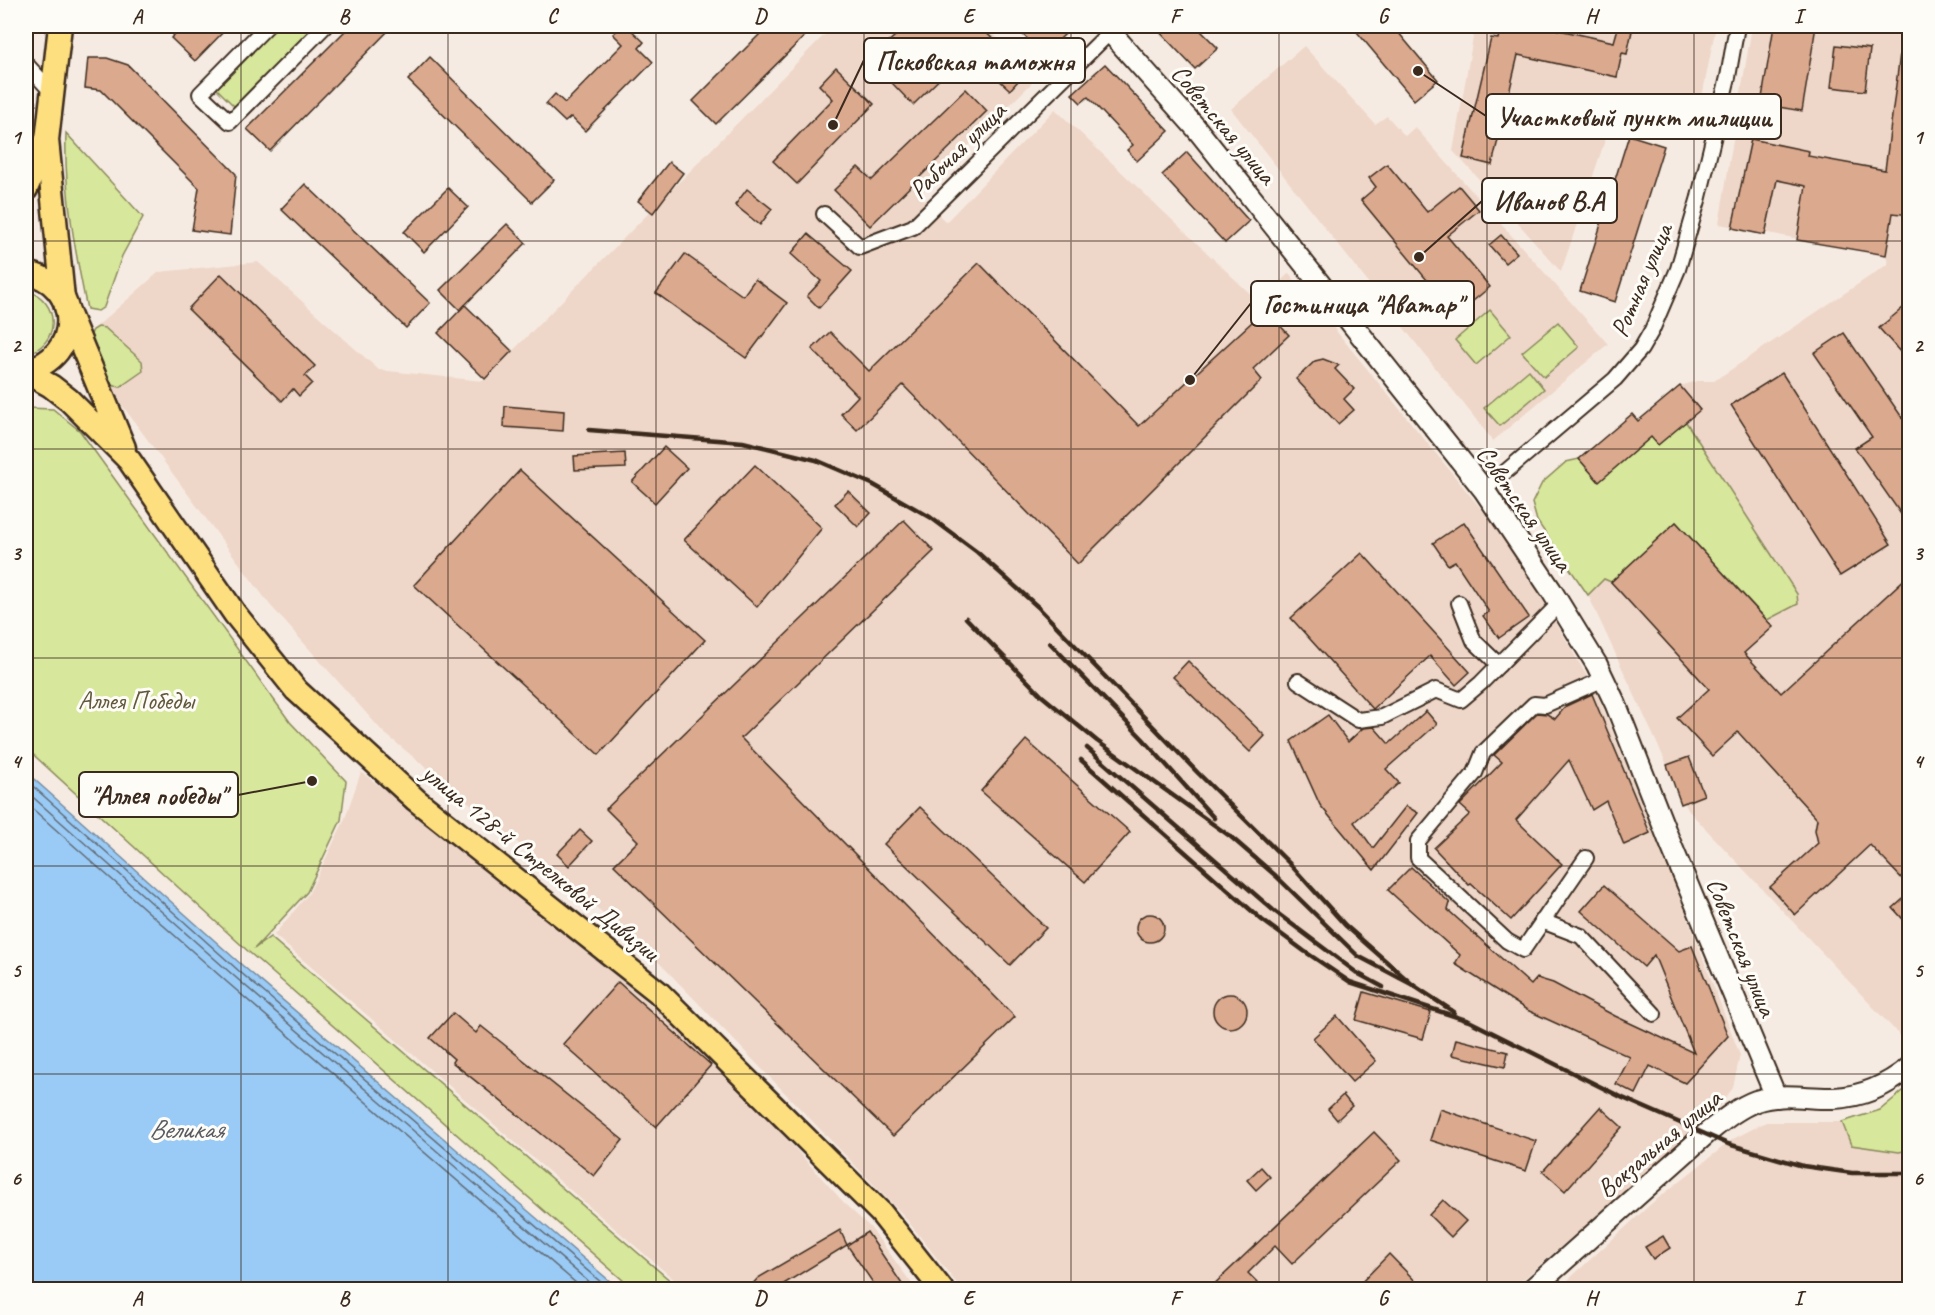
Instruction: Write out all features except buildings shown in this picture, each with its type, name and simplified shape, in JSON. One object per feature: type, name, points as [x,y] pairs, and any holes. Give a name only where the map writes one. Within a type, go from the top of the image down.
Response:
[{"type":"main road","points":[[26,371],[44,364],[60,349],[68,328],[47,140],[60,26]]},
{"type":"main road","points":[[26,189],[47,140]]},
{"type":"main road","points":[[26,273],[46,279],[65,303]]},
{"type":"main road","name":"улица 128-й Стрелковой Дивизии","points":[[65,303],[129,460]]},
{"type":"main road","name":"улица 128-й Стрелковой Дивизии","points":[[26,371],[69,400],[129,460],[235,614],[296,690],[416,800],[658,992],[881,1213],[942,1290]]},
{"type":"street","points":[[267,26],[200,94],[230,122],[325,26]]},
{"type":"street","name":"Ротная улица","points":[[1484,490],[1615,380],[1641,349],[1652,330],[1678,269],[1699,197],[1728,77],[1737,26]]},
{"type":"street","name":"Советская улица","points":[[1110,28],[1196,128],[1484,490],[1559,604],[1604,679],[1616,705],[1678,862],[1776,1097]]},
{"type":"street","name":"Рабочая улица","points":[[824,214],[860,247],[913,227],[1110,28]]},
{"type":"street","points":[[26,64],[52,92]]},
{"type":"street","points":[[1459,603],[1474,641],[1499,665]]},
{"type":"street","points":[[1298,681],[1358,720],[1382,717],[1436,690],[1461,700],[1559,604]]},
{"type":"street","points":[[1586,858],[1523,950],[1507,941],[1418,858],[1418,842],[1475,773],[1483,753],[1534,704],[1545,705],[1604,679]]},
{"type":"street","points":[[1542,921],[1581,936],[1654,1014]]},
{"type":"street","name":"Вокзальная улица","points":[[1530,1290],[1706,1134],[1756,1101],[1804,1095],[1832,1098],[1853,1096],[1884,1085],[1910,1067]]},
{"type":"shaded area","points":[[833,26],[985,26],[1038,77],[919,195],[946,222],[1055,109],[1259,302],[1289,273],[1513,548],[1596,692],[1667,864],[1740,1055],[1733,1088],[1711,1117],[1512,1289],[961,1289],[903,1215],[642,945],[383,732],[270,605],[110,389],[88,334],[159,272],[258,262],[379,370],[483,381]]},
{"type":"shaded area","points":[[1475,26],[1716,26],[1695,133],[1614,113],[1561,272],[1510,214],[1507,204],[1500,202],[1453,151]]},
{"type":"shaded area","points":[[1752,26],[1909,26],[1910,1035],[1904,1040],[1688,810],[1588,595],[1604,579],[1611,581],[1676,522],[1766,619],[1797,594],[1686,422],[1699,410],[1680,386],[1697,381],[1714,381],[1888,264],[1886,255],[1719,224]]},
{"type":"shaded area","points":[[1304,46],[1375,124],[1387,116],[1405,136],[1415,127],[1608,344],[1493,441],[1231,109]]},
{"type":"shaded area","points":[[361,772],[620,977],[733,1080],[848,1207],[870,1227],[916,1289],[685,1289],[274,935],[309,893],[344,821]]},
{"type":"shaded area","points":[[1766,1122],[1842,1122],[1851,1145],[1899,1152],[1909,1150],[1909,1289],[1557,1290],[1652,1203],[1733,1139]]},
{"type":"green space","points":[[277,26],[315,26],[235,107],[216,88]]},
{"type":"green space","points":[[66,133],[143,217],[122,256],[104,307],[98,311],[87,309],[78,265],[67,178]]},
{"type":"green space","points":[[26,290],[37,295],[46,303],[51,312],[52,322],[51,332],[46,342],[26,354]]},
{"type":"green space","points":[[1490,310],[1511,335],[1476,365],[1455,340]]},
{"type":"green space","points":[[1558,322],[1579,347],[1544,377],[1522,352]]},
{"type":"green space","points":[[98,327],[105,328],[142,361],[143,371],[120,387],[110,385],[90,336]]},
{"type":"green space","points":[[1529,370],[1544,389],[1500,426],[1484,408]]},
{"type":"green space","name":"Аллея Победы","points":[[26,408],[53,409],[80,431],[290,722],[346,781],[341,820],[307,892],[254,949],[270,937],[680,1289],[633,1289],[250,953],[26,748]]},
{"type":"green space","points":[[1686,422],[1797,594],[1798,604],[1767,620],[1676,522],[1611,582],[1604,579],[1588,595],[1537,521],[1532,503],[1542,483],[1566,462],[1579,459],[1599,481],[1651,437]]},
{"type":"green space","points":[[1909,1086],[1909,1150],[1899,1152],[1851,1145],[1842,1122],[1880,1110]]},
{"type":"water","name":"Великая","points":[[26,772],[243,966],[619,1289],[26,1289]]},
{"type":"railway","points":[[589,430],[743,442],[816,460],[872,484],[930,517],[977,552],[1038,607],[1198,773],[1289,863],[1345,925],[1413,985]]},
{"type":"railway","points":[[966,618],[1042,696],[1097,741],[1231,837],[1276,876],[1358,956],[1413,985],[1454,1012]]},
{"type":"railway","points":[[1050,643],[1143,739],[1214,818]]},
{"type":"railway","points":[[1087,748],[1273,910],[1357,973],[1383,987]]},
{"type":"railway","points":[[1081,760],[1262,920],[1350,982],[1469,1021],[1623,1098],[1728,1144],[1803,1166],[1852,1173],[1910,1173]]},
{"type":"place","name":"Участковый пункт милиции","points":[[1418,71]]},
{"type":"place","name":"Псковская таможня","points":[[833,125]]},
{"type":"place","name":"Иванов В.А","points":[[1419,257]]},
{"type":"place","name":"Гостиница \"Аватар\"","points":[[1190,380]]},
{"type":"place","name":"\"Аллея победы\"","points":[[312,781]]}]
